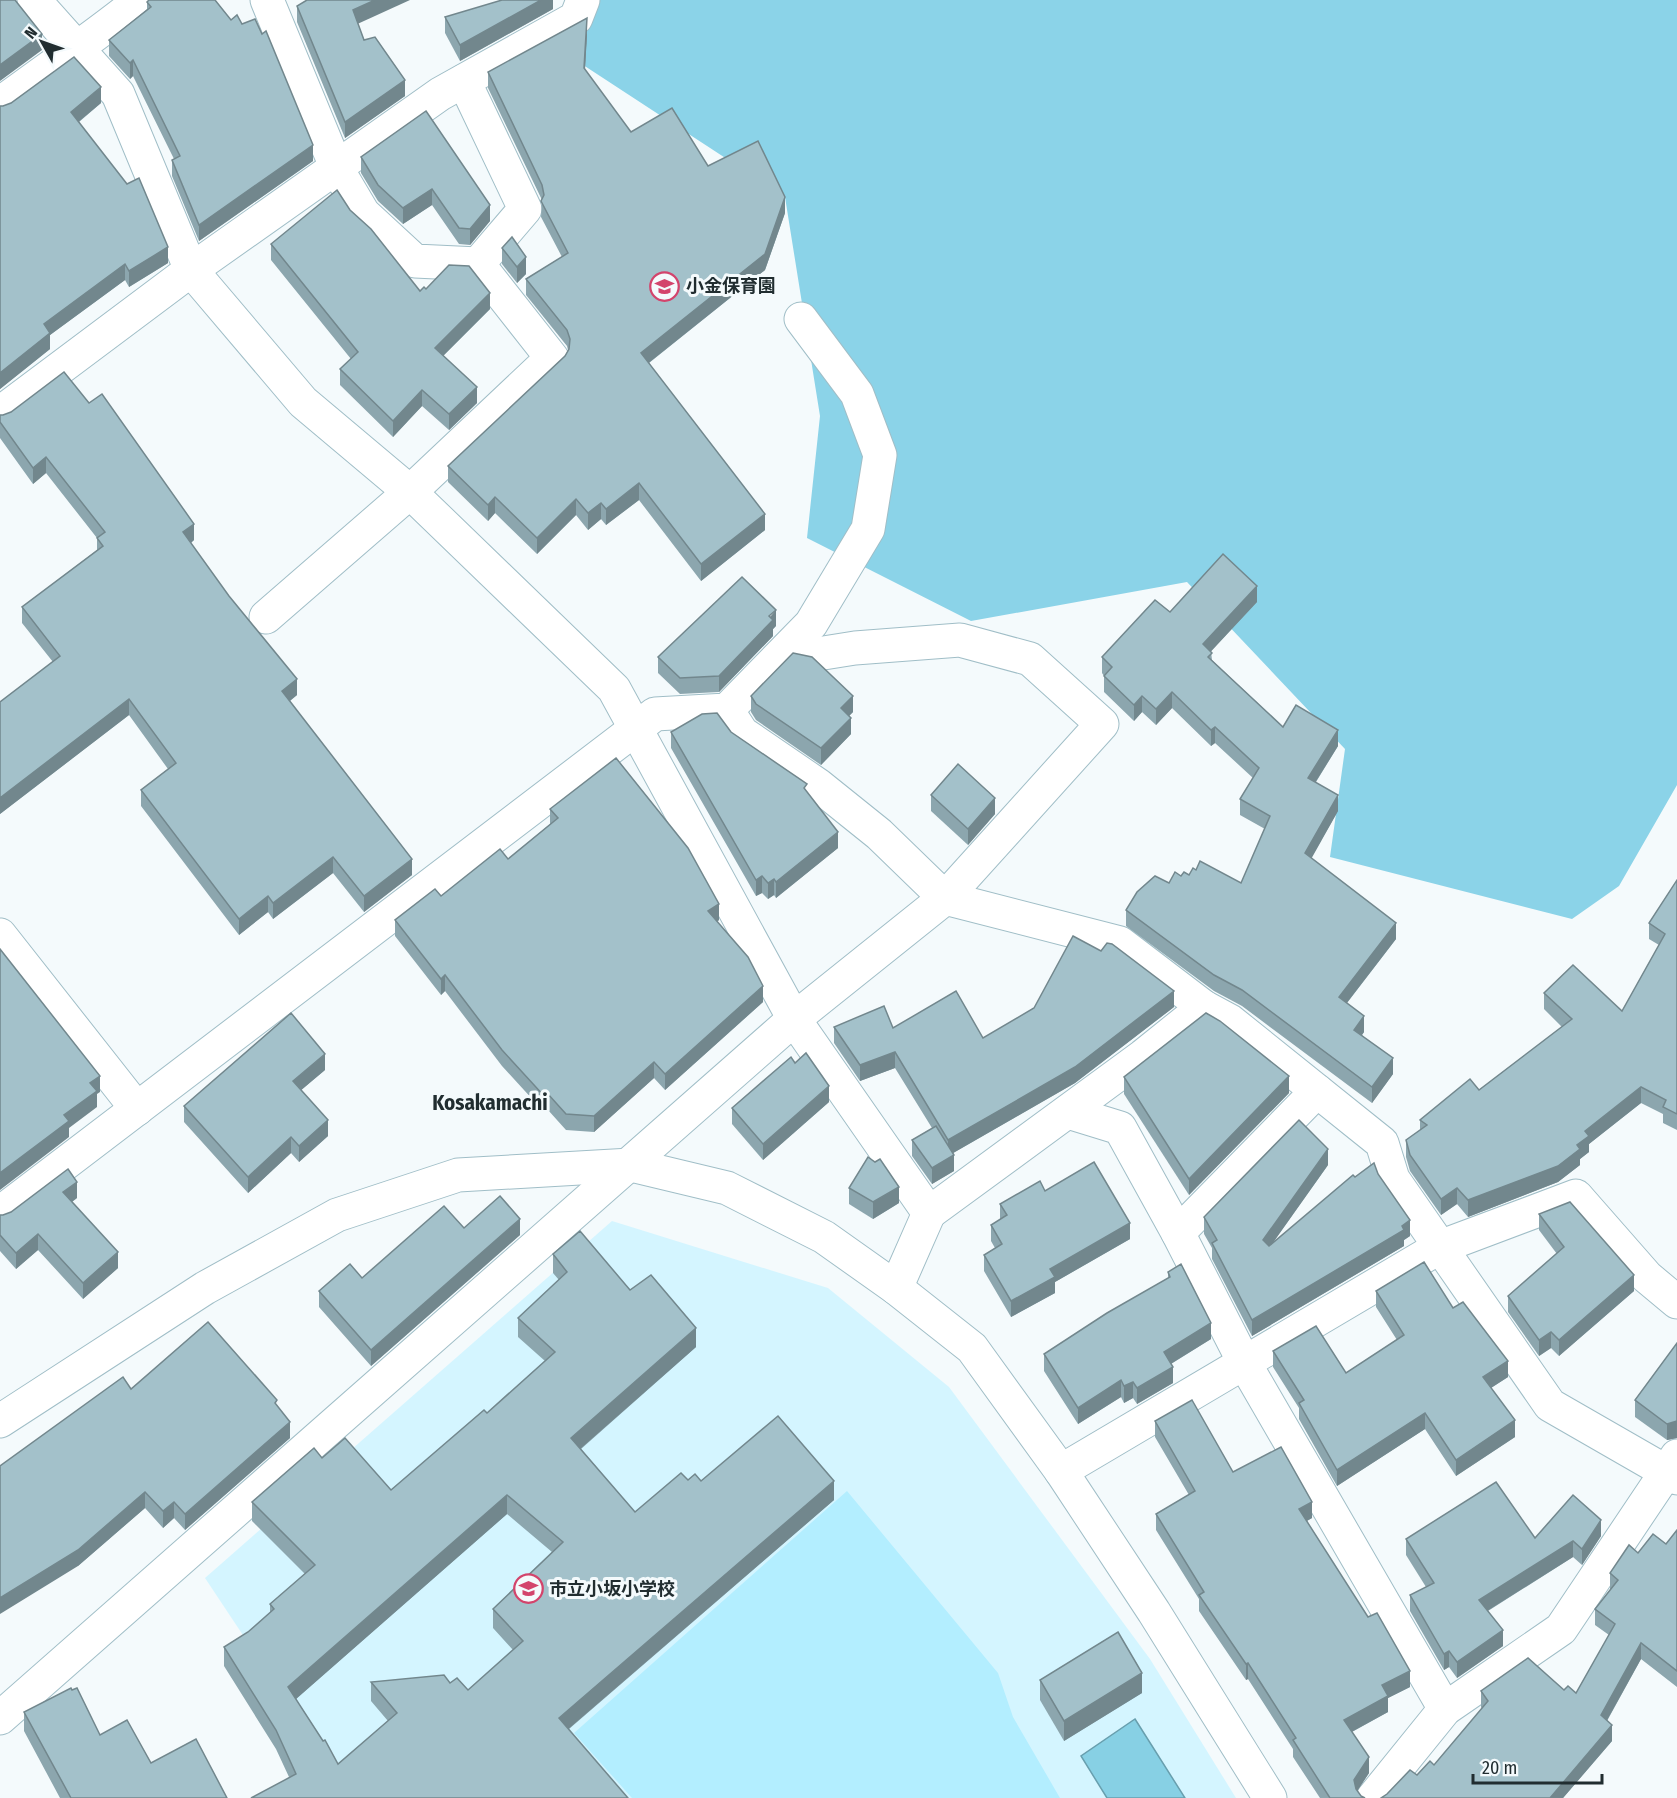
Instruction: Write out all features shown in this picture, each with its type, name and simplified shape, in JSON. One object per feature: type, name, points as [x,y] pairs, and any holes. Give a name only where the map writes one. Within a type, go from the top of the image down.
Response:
[{"type":"street","points":[[33,0],[118,94],[191,270],[303,402],[410,492],[614,689],[794,1019],[929,1213]]},
{"type":"street","points":[[0,104],[75,47],[103,31],[140,0]]},
{"type":"street","points":[[266,617],[410,492],[552,358],[478,264],[415,261],[363,213],[337,169],[267,0]]},
{"type":"street","points":[[0,413],[191,270],[337,169],[440,93],[576,18],[583,0]]},
{"type":"street","points":[[464,81],[525,209],[478,264]]},
{"type":"street","points":[[0,1213],[655,714],[727,710],[811,624],[868,529],[880,456],[857,394],[801,319]]},
{"type":"street","points":[[0,1718],[631,1165],[794,1019],[945,898],[1102,724],[1030,660],[960,640],[855,648],[811,655],[788,648]]},
{"type":"street","points":[[727,710],[742,733],[818,785],[879,834],[945,898],[1120,943],[1204,1007],[1230,1021],[1382,1143],[1393,1179],[1550,1406],[1674,1468],[1561,1629],[1445,1709],[1373,1798]]},
{"type":"street","points":[[0,935],[137,1109]]},
{"type":"street","points":[[896,1288],[929,1213],[1068,1112],[1204,1007]]},
{"type":"street","points":[[1178,1233],[1317,1091]]},
{"type":"street","points":[[1068,1112],[1120,1128],[1178,1233],[1245,1364],[1445,1709]]},
{"type":"street","points":[[0,1421],[205,1288],[337,1215],[458,1176],[631,1165],[727,1188],[824,1237],[896,1288],[972,1348],[1061,1471],[1154,1612],[1270,1798]]},
{"type":"street","points":[[1061,1471],[1440,1247],[1576,1196],[1647,1277],[1677,1302]]},
{"type":"shaded area","points":[[595,0],[1677,0],[1677,785],[1619,886],[1572,919],[1330,857],[1345,749],[1187,582],[971,621],[807,538],[820,416],[785,197],[574,59]]},
{"type":"shaded area","points":[[612,1221],[828,1288],[949,1387],[1150,1659],[1236,1798],[351,1798],[205,1578]]},
{"type":"shaded area","points":[[847,1491],[998,1673],[1013,1717],[1060,1798],[632,1798],[574,1733]]},
{"type":"shaded area","points":[[1135,1719],[1185,1798],[1107,1798],[1081,1756]]},
{"type":"building","points":[[0,0],[15,0],[42,34],[0,65]]},
{"type":"building","points":[[149,0],[215,0],[231,20],[237,15],[242,24],[255,19],[262,34],[266,31],[313,145],[199,225],[172,160],[180,156],[133,60],[130,63],[109,40],[151,7],[147,2]]},
{"type":"building","points":[[307,0],[375,0],[353,10],[364,40],[375,37],[405,80],[345,122],[297,6]]},
{"type":"building","points":[[502,0],[541,0],[460,45],[445,17]]},
{"type":"building","points":[[587,18],[584,68],[631,132],[672,108],[708,166],[758,141],[785,197],[765,254],[641,353],[765,514],[701,564],[639,483],[606,509],[601,503],[588,513],[576,499],[537,538],[495,497],[488,505],[448,466],[565,356],[569,349],[570,339],[567,330],[526,279],[568,253],[541,201],[544,195],[542,185],[488,72]]},
{"type":"building","points":[[74,57],[101,87],[71,112],[127,184],[139,178],[168,247],[129,271],[125,264],[44,324],[50,333],[0,373],[0,106],[11,103]]},
{"type":"building","points":[[426,111],[490,205],[470,229],[459,228],[432,189],[403,208],[378,185],[361,157]]},
{"type":"building","points":[[337,190],[350,210],[371,229],[420,291],[424,287],[426,289],[449,265],[469,266],[490,293],[435,348],[477,387],[449,414],[422,390],[393,421],[340,369],[358,352],[271,244]]},
{"type":"building","points":[[512,237],[526,257],[517,267],[502,248]]},
{"type":"building","points":[[64,372],[89,403],[102,394],[194,524],[183,532],[229,596],[297,679],[282,691],[412,859],[364,896],[333,857],[273,903],[268,896],[239,919],[141,790],[176,763],[129,699],[0,798],[0,702],[60,656],[22,607],[103,546],[97,538],[105,532],[46,457],[33,468],[0,422],[0,415],[11,412]]},
{"type":"building","points":[[1223,554],[1257,586],[1203,644],[1212,653],[1208,657],[1283,727],[1296,705],[1338,730],[1308,778],[1338,795],[1305,853],[1396,923],[1339,997],[1364,1016],[1354,1030],[1393,1058],[1372,1087],[1242,990],[1214,975],[1126,910],[1137,892],[1155,876],[1169,883],[1175,872],[1181,876],[1184,872],[1189,875],[1193,868],[1196,870],[1200,861],[1241,883],[1270,816],[1240,799],[1259,768],[1215,727],[1211,730],[1172,692],[1156,709],[1142,696],[1134,705],[1104,676],[1112,667],[1102,657],[1155,600],[1170,612]]},
{"type":"building","points":[[742,577],[776,610],[769,616],[773,620],[719,676],[680,678],[658,657]]},
{"type":"building","points":[[793,653],[812,657],[853,696],[841,708],[851,718],[821,748],[756,704],[751,696]]},
{"type":"building","points":[[717,713],[731,732],[807,784],[804,788],[838,832],[776,882],[774,879],[768,883],[762,876],[756,880],[671,732],[702,714]]},
{"type":"building","points":[[616,758],[688,848],[719,904],[708,911],[748,957],[763,986],[665,1074],[654,1062],[594,1116],[566,1114],[548,1094],[545,1097],[502,1050],[445,975],[441,979],[395,920],[435,889],[441,896],[500,849],[508,859],[558,818],[550,809]]},
{"type":"building","points":[[958,764],[995,798],[968,829],[931,795]]},
{"type":"building","points":[[1677,880],[1677,1114],[1663,1107],[1666,1100],[1641,1087],[1585,1131],[1589,1136],[1577,1145],[1580,1149],[1558,1166],[1468,1200],[1457,1188],[1441,1199],[1410,1155],[1406,1140],[1427,1125],[1420,1120],[1470,1079],[1479,1090],[1572,1019],[1544,993],[1573,965],[1622,1011],[1665,934],[1649,923]]},
{"type":"building","points":[[1073,936],[1101,951],[1107,943],[1112,944],[1174,991],[1075,1067],[948,1140],[895,1052],[860,1065],[834,1027],[884,1006],[893,1028],[956,991],[983,1038],[1034,1008]]},
{"type":"building","points":[[0,949],[100,1076],[90,1083],[97,1091],[64,1115],[69,1121],[0,1173]]},
{"type":"building","points":[[291,1013],[325,1054],[293,1081],[328,1120],[299,1146],[291,1137],[248,1177],[184,1106]]},
{"type":"building","points":[[1206,1013],[1220,1021],[1289,1076],[1189,1179],[1124,1077]]},
{"type":"building","points":[[806,1053],[829,1086],[763,1144],[732,1108],[791,1057],[795,1063]]},
{"type":"building","points":[[1299,1120],[1328,1149],[1263,1240],[1269,1246],[1353,1175],[1355,1177],[1374,1163],[1378,1174],[1410,1220],[1402,1226],[1404,1230],[1252,1320],[1212,1243],[1217,1240],[1204,1217]]},
{"type":"building","points":[[936,1126],[954,1155],[932,1168],[912,1140]]},
{"type":"building","points":[[868,1157],[875,1162],[880,1159],[899,1187],[873,1202],[849,1188]]},
{"type":"building","points":[[1094,1162],[1130,1223],[1050,1269],[1055,1277],[1011,1301],[984,1255],[1002,1244],[991,1225],[1007,1215],[1000,1204],[1040,1181],[1045,1191]]},
{"type":"building","points":[[68,1169],[77,1182],[63,1192],[118,1252],[83,1283],[38,1234],[16,1253],[0,1235],[0,1215],[11,1212]]},
{"type":"building","points":[[500,1196],[520,1219],[371,1350],[319,1291],[350,1264],[362,1278],[444,1206],[464,1228]]},
{"type":"building","points":[[1570,1202],[1634,1275],[1559,1340],[1551,1332],[1539,1340],[1508,1296],[1564,1247],[1539,1214]]},
{"type":"building","points":[[580,1231],[630,1290],[651,1275],[696,1328],[571,1438],[635,1512],[681,1473],[688,1480],[695,1474],[701,1481],[778,1416],[834,1481],[559,1718],[628,1798],[251,1798],[296,1774],[276,1730],[224,1647],[248,1632],[274,1609],[270,1604],[315,1565],[252,1502],[314,1448],[322,1458],[345,1438],[391,1490],[484,1410],[487,1413],[555,1352],[518,1318],[567,1272],[553,1254]],"holes":[[[507,1495],[563,1542],[493,1609],[523,1641],[468,1690],[457,1678],[450,1683],[444,1675],[371,1682],[397,1713],[338,1764],[325,1740],[323,1741],[288,1687]]]},
{"type":"building","points":[[1424,1262],[1453,1308],[1463,1302],[1508,1361],[1483,1377],[1515,1420],[1456,1460],[1425,1413],[1337,1470],[1299,1403],[1304,1400],[1273,1351],[1316,1326],[1346,1373],[1404,1335],[1376,1291]]},
{"type":"building","points":[[1181,1264],[1211,1323],[1164,1352],[1173,1367],[1137,1388],[1133,1382],[1124,1386],[1121,1380],[1078,1408],[1044,1354],[1107,1313],[1170,1277],[1168,1272]]},
{"type":"building","points":[[208,1322],[277,1400],[275,1403],[290,1422],[185,1514],[174,1502],[163,1511],[145,1492],[78,1550],[0,1598],[0,1466],[123,1377],[131,1389]]},
{"type":"building","points":[[1677,1343],[1677,1421],[1667,1424],[1635,1400]]},
{"type":"building","points":[[1192,1400],[1233,1472],[1281,1447],[1312,1502],[1299,1509],[1368,1617],[1377,1613],[1410,1671],[1382,1685],[1388,1696],[1344,1720],[1369,1757],[1354,1780],[1356,1789],[1365,1798],[1330,1798],[1293,1740],[1296,1738],[1248,1663],[1246,1664],[1199,1595],[1204,1592],[1156,1514],[1195,1491],[1155,1421]]},
{"type":"building","points":[[1496,1482],[1535,1538],[1573,1495],[1601,1520],[1582,1549],[1573,1541],[1479,1600],[1503,1630],[1457,1662],[1449,1651],[1444,1654],[1410,1595],[1434,1583],[1406,1539]]},
{"type":"building","points":[[1677,1530],[1677,1671],[1641,1643],[1601,1715],[1612,1725],[1550,1798],[1381,1798],[1410,1770],[1417,1775],[1430,1761],[1434,1765],[1488,1701],[1481,1691],[1528,1658],[1564,1690],[1568,1686],[1576,1693],[1615,1624],[1595,1609],[1618,1580],[1610,1573],[1629,1545],[1638,1553],[1653,1534],[1666,1544]]},
{"type":"building","points":[[1118,1632],[1142,1673],[1064,1721],[1040,1680]]},
{"type":"building","points":[[71,1688],[72,1690],[77,1688],[100,1735],[127,1720],[151,1763],[196,1739],[227,1798],[71,1798],[24,1712]]},
{"type":"place","name":"小金保育園","points":[[665,286]]},
{"type":"place","name":"市立小坂小学校","points":[[528,1589]]},
{"type":"district","name":"Kosakamachi","points":[[490,1103]]}]
